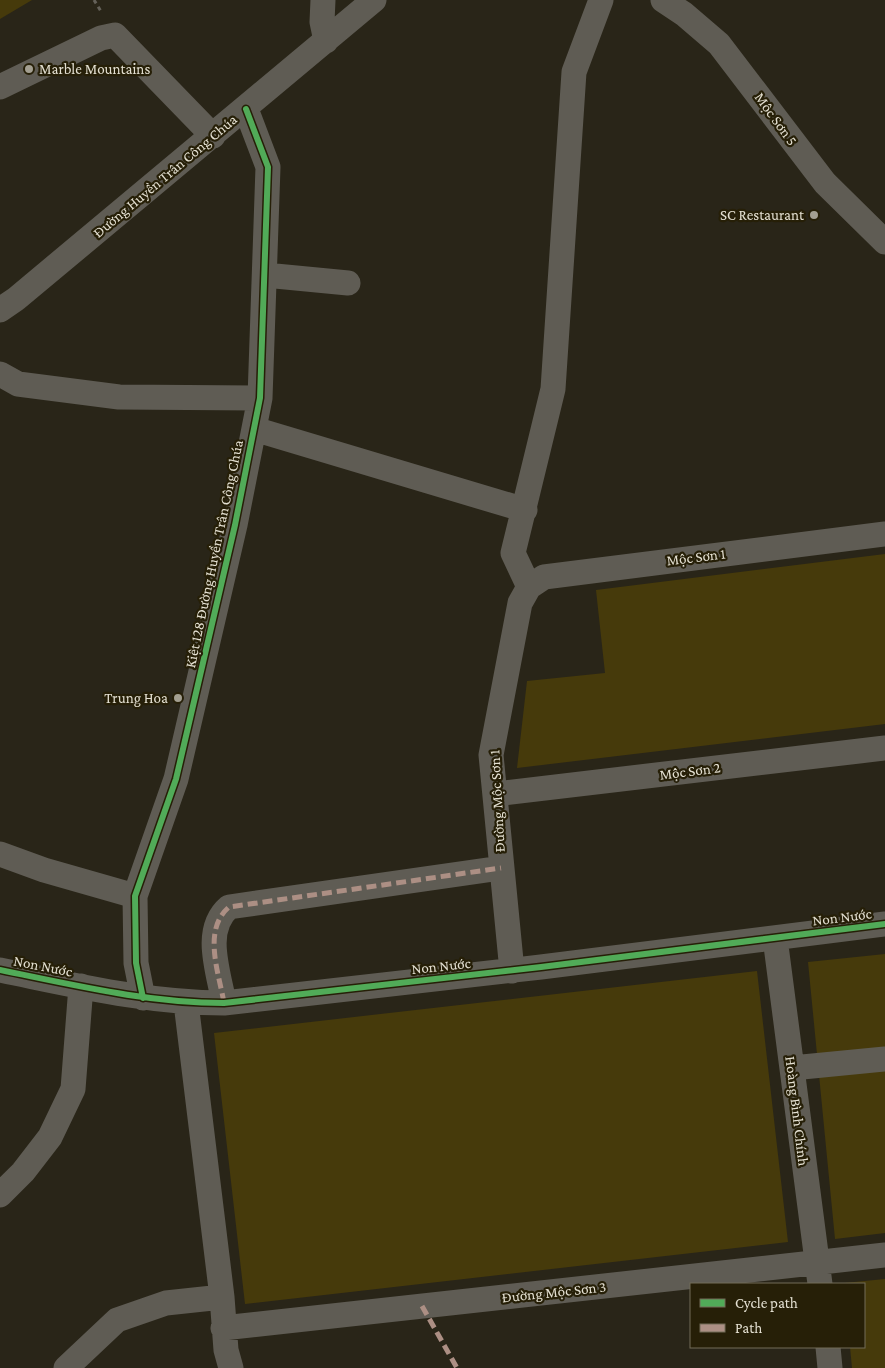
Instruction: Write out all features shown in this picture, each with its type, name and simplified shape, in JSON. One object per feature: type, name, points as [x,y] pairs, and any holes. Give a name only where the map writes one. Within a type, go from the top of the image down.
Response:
[{"type":"street","points":[[323,0],[322,22],[326,41]]},
{"type":"street","name":"Đường Huyền Trân Công Chúa","points":[[0,310],[16,300],[374,0]]},
{"type":"street","points":[[525,595],[513,554],[553,389],[574,72],[601,0]]},
{"type":"street","name":"Mộc Sơn 5","points":[[663,0],[684,14],[719,44],[825,183],[885,242]]},
{"type":"street","points":[[0,87],[101,38],[115,35],[213,136]]},
{"type":"street","name":"Kiệt 128 Đường Huyền Trân Công Chúa","points":[[143,998],[136,963],[135,896],[176,779],[235,525],[260,398],[268,167],[246,109]]},
{"type":"street","points":[[265,275],[348,283]]},
{"type":"street","points":[[0,374],[18,384],[118,396],[260,398]]},
{"type":"street","points":[[254,428],[525,510]]},
{"type":"street","name":"Mộc Sơn 1","points":[[525,595],[544,576],[885,534]]},
{"type":"street","name":"Đường Mộc Sơn 1","points":[[512,971],[491,755],[525,595]]},
{"type":"street","name":"Mộc Sơn 2","points":[[495,794],[885,748]]},
{"type":"street","points":[[0,854],[44,870],[135,896]]},
{"type":"street","points":[[224,1003],[214,936],[218,920],[229,907],[501,868]]},
{"type":"street","name":"Non Nước","points":[[0,970],[143,998],[186,1003],[224,1003],[512,971],[885,924]]},
{"type":"street","name":"Hoàng Bình Chính","points":[[775,938],[818,1274]]},
{"type":"street","points":[[0,1195],[23,1172],[50,1137],[73,1089],[81,986]]},
{"type":"street","points":[[186,1003],[222,1297],[223,1328],[231,1368]]},
{"type":"street","points":[[792,1068],[885,1059]]},
{"type":"street","name":"Đường Mộc Sơn 3","points":[[719,1283],[818,1274],[885,1255]]},
{"type":"street","name":"Đường Mộc Sơn 3","points":[[223,1328],[690,1286]]},
{"type":"street","points":[[66,1368],[117,1320],[166,1303],[222,1297]]},
{"type":"street","points":[[828,1348],[830,1368]]},
{"type":"shaded area","points":[[0,0],[32,0],[0,19]]},
{"type":"shaded area","points":[[885,554],[885,724],[517,768],[527,681],[605,673],[596,590]]},
{"type":"shaded area","points":[[885,954],[885,1233],[835,1239],[808,962]]},
{"type":"shaded area","points":[[757,971],[788,1242],[245,1304],[214,1033]]},
{"type":"shaded area","points":[[885,1279],[885,1368],[852,1368],[850,1348],[865,1348],[865,1283],[844,1283]]},
{"type":"marked path","points":[[224,1003],[216,966],[214,940],[216,927],[221,916],[229,907],[501,868]]},
{"type":"marked path","points":[[422,1306],[457,1368]]},
{"type":"cycle path","points":[[143,998],[136,963],[135,896],[176,779],[235,525],[260,398],[268,167],[246,109]]},
{"type":"cycle path","points":[[0,970],[139,997],[224,1003],[541,967],[885,924]]},
{"type":"place","name":"Marble Mountains","points":[[29,69]]},
{"type":"place","name":"SC Restaurant","points":[[814,215]]},
{"type":"place","name":"Trung Hoa","points":[[178,698]]}]
